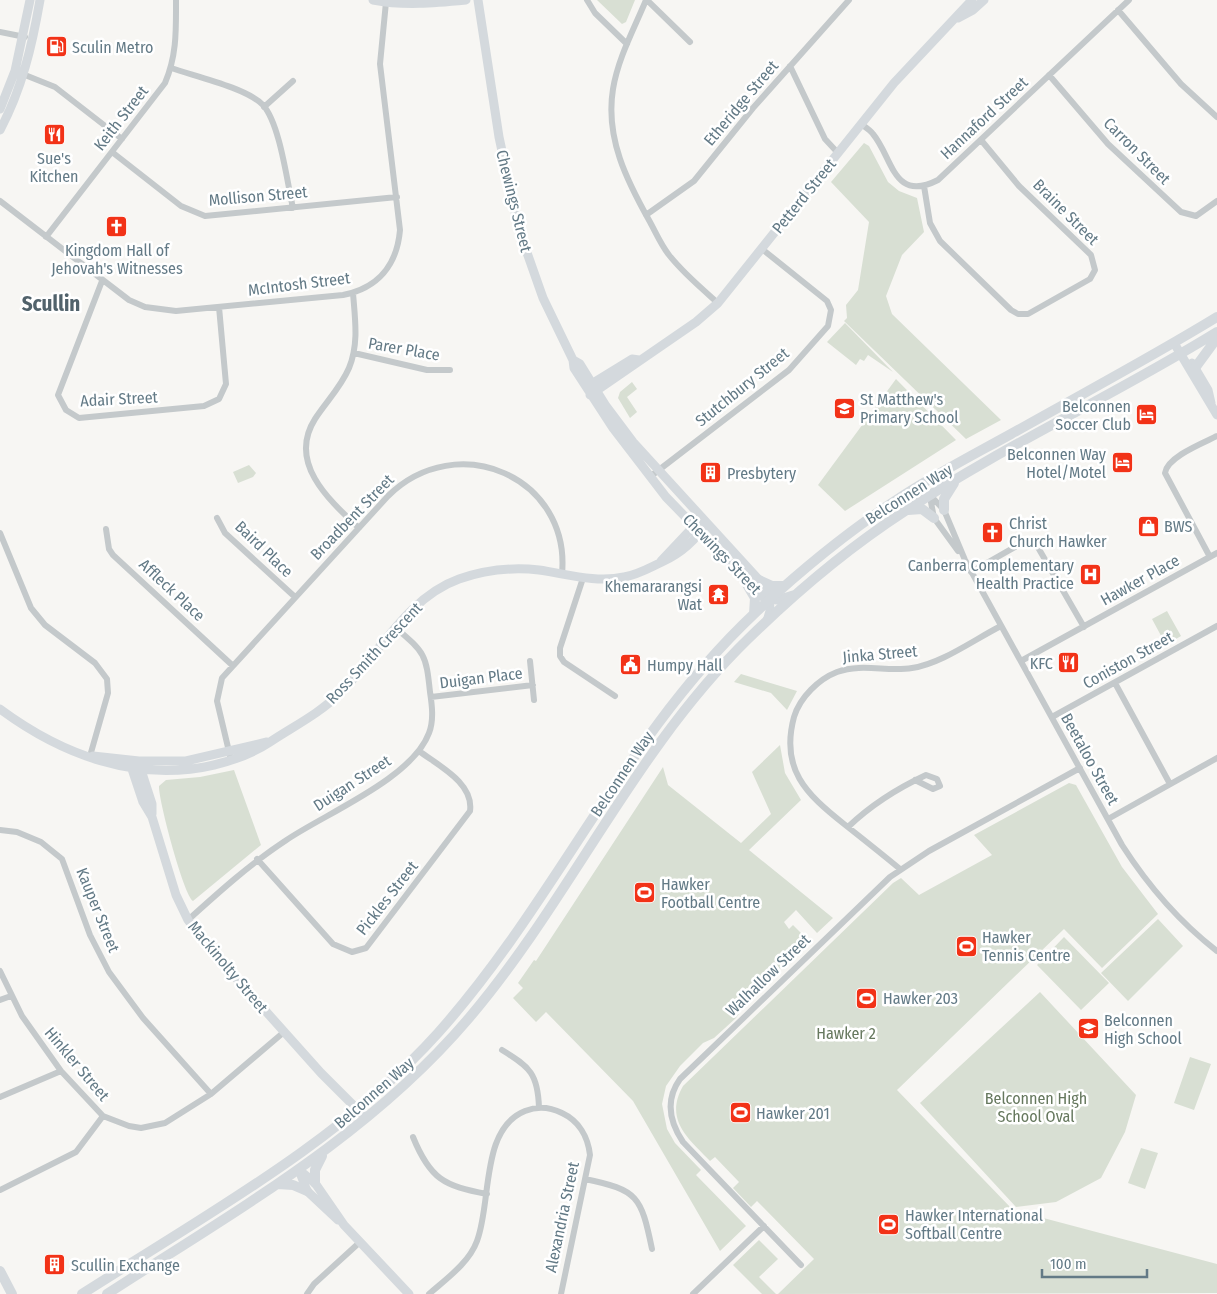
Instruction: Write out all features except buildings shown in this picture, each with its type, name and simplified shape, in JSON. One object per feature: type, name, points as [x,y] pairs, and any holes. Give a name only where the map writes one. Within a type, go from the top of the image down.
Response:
[{"type":"main road","name":"Belconnen Way","points":[[82,1294],[307,1148],[354,1112],[438,1033],[503,952],[624,769],[664,714],[712,657],[784,586],[843,537],[902,496],[1177,342],[1217,317]]},
{"type":"main road","name":"Belconnen Way","points":[[107,1294],[324,1153],[373,1114],[444,1046],[514,960],[635,777],[686,707],[722,666],[766,621],[798,593],[852,548],[930,495],[1217,332]]},
{"type":"main road","points":[[1195,368],[1217,338]]},
{"type":"main road","points":[[902,496],[921,492],[930,495],[932,484],[942,472]]},
{"type":"main road","points":[[944,510],[944,499],[955,480]]},
{"type":"main road","points":[[906,510],[922,509],[934,518]]},
{"type":"main road","points":[[742,576],[755,598],[754,614]]},
{"type":"main road","points":[[759,580],[772,586],[784,586]]},
{"type":"main road","points":[[624,769],[635,777]]},
{"type":"main road","points":[[503,952],[514,960]]},
{"type":"main road","points":[[277,1169],[299,1170],[307,1148]]},
{"type":"main road","points":[[315,1183],[315,1170],[324,1153]]},
{"type":"main road","points":[[278,1184],[293,1185],[307,1190]]},
{"type":"main road","points":[[214,1209],[222,1220]]},
{"type":"main road","points":[[0,1271],[12,1294]]},
{"type":"main road","points":[[97,1284],[103,1294]]},
{"type":"street","points":[[0,109],[24,36],[30,0]]},
{"type":"street","points":[[0,130],[10,111],[24,74],[34,38],[40,0]]},
{"type":"street","name":"Keith Street","points":[[46,237],[156,96],[171,68],[176,44],[176,0]]},
{"type":"street","points":[[373,0],[386,2],[426,1],[434,4],[466,0]]},
{"type":"street","name":"Chewings Street","points":[[478,0],[485,33],[499,137],[519,230],[543,298],[574,360],[574,368],[654,474],[706,522],[769,591],[770,611],[766,621]]},
{"type":"street","name":"Chewings Street","points":[[484,0],[485,33]]},
{"type":"street","points":[[587,0],[595,13],[627,44]]},
{"type":"street","points":[[690,42],[646,0],[617,70],[613,91],[614,135],[623,169],[667,253],[680,268],[718,302]]},
{"type":"street","name":"Etheridge Street","points":[[646,215],[694,181],[790,66],[849,0]]},
{"type":"street","name":"Petterd Street","points":[[591,389],[635,366],[639,360],[696,322],[718,302],[894,83],[972,0]]},
{"type":"street","name":"Petterd Street","points":[[957,18],[973,10],[984,0]]},
{"type":"street","name":"Hannaford Street","points":[[924,186],[938,180],[1129,0]]},
{"type":"street","name":"McIntosh Street","points":[[0,202],[129,300],[160,310],[176,312],[353,293],[378,280],[394,258],[400,230],[380,64],[386,2]]},
{"type":"street","points":[[1118,10],[1181,84],[1217,117]]},
{"type":"street","points":[[0,32],[34,38]]},
{"type":"street","points":[[790,66],[825,139],[838,153]]},
{"type":"street","points":[[171,68],[248,94],[264,106],[275,128],[293,208]]},
{"type":"street","points":[[14,71],[55,87],[122,139]]},
{"type":"street","name":"Carron Street","points":[[1049,75],[1108,144],[1181,212],[1196,216],[1217,201]]},
{"type":"street","points":[[264,106],[293,81]]},
{"type":"street","points":[[861,124],[873,134],[896,176],[911,185],[924,186]]},
{"type":"street","name":"Braine Street","points":[[924,186],[930,223],[936,236],[1011,310],[1018,314],[1028,314],[1090,279],[1096,267],[1091,255],[1019,186],[980,140]]},
{"type":"street","name":"Mollison Street","points":[[112,152],[181,206],[195,213],[210,216],[397,197]]},
{"type":"street","name":"Stutchbury Street","points":[[654,474],[773,384],[805,353],[828,326],[832,310],[827,302],[762,248]]},
{"type":"street","name":"Adair Street","points":[[102,281],[58,394],[66,410],[79,418],[204,406],[219,399],[226,384],[218,307]]},
{"type":"street","points":[[353,293],[356,330],[354,353],[346,374],[312,424],[307,448],[312,475],[319,487],[328,499],[359,528]]},
{"type":"street","points":[[1177,342],[1215,412]]},
{"type":"street","name":"Parer Place","points":[[354,353],[427,370],[450,370]]},
{"type":"street","points":[[1183,353],[1195,368],[1208,390],[1215,412]]},
{"type":"street","points":[[1210,557],[1165,473],[1172,460],[1217,436]]},
{"type":"street","name":"Broadbent Street","points":[[230,757],[217,701],[222,678],[393,491],[410,478],[424,471],[453,464],[479,465],[512,477],[528,487],[546,508],[560,539],[564,557],[562,574]]},
{"type":"street","name":"Chewings Street","points":[[654,474],[666,497],[763,597],[784,599],[798,593]]},
{"type":"street","name":"Beetaloo Street","points":[[930,495],[944,510],[971,572],[1108,819],[1148,883],[1176,916],[1217,951]]},
{"type":"street","name":"Beetaloo Street","points":[[930,495],[934,518],[965,560]]},
{"type":"street","name":"Baird Place","points":[[217,518],[225,533],[295,597]]},
{"type":"street","name":"Ross Smith Crescent","points":[[659,564],[694,526],[706,522]]},
{"type":"street","name":"Ross Smith Crescent","points":[[0,709],[42,737],[105,764],[135,765],[255,753],[269,742],[306,721],[339,694],[423,599],[439,588],[476,573],[517,568],[584,578],[623,578],[640,573],[672,558],[701,533],[706,522]]},
{"type":"street","name":"Affleck Place","points":[[106,529],[109,549],[113,555],[232,665]]},
{"type":"street","points":[[0,533],[31,608],[45,624],[95,663],[107,679],[108,693],[90,756]]},
{"type":"street","points":[[971,572],[1022,544],[1027,542],[1036,544],[1084,627]]},
{"type":"street","name":"Hawker Place","points":[[1021,661],[1217,553]]},
{"type":"street","points":[[584,578],[560,648],[560,656],[564,662],[615,696]]},
{"type":"street","name":"Jinka Street","points":[[900,869],[813,798],[803,786],[793,767],[789,740],[796,712],[800,703],[820,681],[838,672],[866,666],[892,669],[921,666],[1001,626]]},
{"type":"street","name":"Coniston Street","points":[[1052,718],[1217,626]]},
{"type":"street","name":"Duigan Street","points":[[188,920],[257,860],[288,839],[365,794],[407,764],[419,751],[431,726],[431,697],[424,655],[396,628]]},
{"type":"street","name":"Duigan Place","points":[[530,661],[534,700]]},
{"type":"street","points":[[1114,683],[1170,784]]},
{"type":"street","name":"Duigan Place","points":[[431,697],[533,686]]},
{"type":"street","name":"Pickles Street","points":[[257,860],[333,944],[344,951],[352,952],[366,948],[470,811],[471,799],[465,787],[419,751]]},
{"type":"street","name":"Ross Smith Crescent","points":[[135,765],[164,771],[196,768],[230,757]]},
{"type":"street","points":[[1108,819],[1217,758]]},
{"type":"street","name":"Mackinolty Street","points":[[135,765],[147,788],[152,804],[152,817]]},
{"type":"street","name":"Mackinolty Street","points":[[135,765],[143,802],[152,817],[176,895],[188,920],[203,941],[354,1112]]},
{"type":"street","name":"Walhallow Street","points":[[801,1265],[683,1142],[676,1132],[670,1115],[670,1103],[674,1087],[680,1078],[865,900],[900,869],[929,851],[1080,768]]},
{"type":"street","points":[[147,788],[151,778],[164,771]]},
{"type":"street","points":[[848,827],[877,801],[914,780]]},
{"type":"street","name":"Kauper Street","points":[[0,830],[17,832],[41,842],[62,859],[90,936],[113,978],[143,1018],[210,1094]]},
{"type":"street","name":"Hinkler Street","points":[[0,971],[11,996],[34,1035],[61,1071],[104,1116],[128,1126],[154,1126],[165,1123],[210,1094],[284,1032]]},
{"type":"street","points":[[0,1000],[11,996]]},
{"type":"street","points":[[429,1294],[470,1254],[481,1228],[494,1147],[504,1126],[516,1115],[539,1108],[536,1080],[521,1061],[502,1050]]},
{"type":"street","points":[[0,1097],[61,1071]]},
{"type":"street","name":"Alexandria Street","points":[[539,1108],[555,1110],[566,1115],[579,1126],[585,1135],[590,1155],[561,1294]]},
{"type":"street","points":[[353,1130],[354,1112],[373,1114]]},
{"type":"street","points":[[0,1190],[76,1152],[104,1116]]},
{"type":"street","points":[[413,1137],[426,1161],[447,1185],[487,1194]]},
{"type":"street","points":[[299,1170],[315,1183],[344,1225]]},
{"type":"street","points":[[299,1170],[307,1190],[330,1214],[344,1225],[409,1294]]},
{"type":"street","points":[[585,1179],[613,1185],[630,1194],[637,1201],[646,1222],[652,1249]]},
{"type":"street","points":[[693,1294],[764,1226]]},
{"type":"street","points":[[307,1294],[314,1284],[360,1242]]},
{"type":"green space","points":[[597,0],[635,0],[626,22],[622,24]]},
{"type":"green space","points":[[864,143],[869,146],[888,182],[899,191],[917,198],[924,232],[902,255],[886,296],[892,314],[1001,420],[966,439],[844,321],[847,318],[846,305],[858,290],[869,222],[831,182]]},
{"type":"green space","points":[[845,323],[893,372],[868,355],[864,361],[860,359],[856,365],[827,342]]},
{"type":"green space","points":[[896,379],[956,440],[845,511],[818,485]]},
{"type":"green space","points":[[632,382],[637,389],[627,397],[637,412],[630,418],[618,398],[620,392]]},
{"type":"green space","points":[[249,465],[256,473],[253,477],[238,483],[233,472]]},
{"type":"green space","points":[[1167,611],[1181,636],[1166,645],[1152,619]]},
{"type":"green space","points":[[741,674],[797,691],[787,710],[771,693],[734,682]]},
{"type":"green space","points":[[780,745],[785,773],[801,800],[749,850],[833,918],[817,933],[796,910],[784,922],[789,929],[793,925],[809,941],[751,997],[736,1018],[714,1038],[703,1043],[680,1066],[666,1086],[662,1104],[667,1129],[675,1143],[701,1170],[696,1175],[746,1226],[720,1251],[633,1101],[546,1012],[536,1022],[513,998],[523,988],[518,983],[534,960],[536,961],[663,767],[668,785],[741,843],[771,814],[752,772]]},
{"type":"green space","points":[[234,770],[261,845],[193,901],[184,883],[172,846],[159,786],[166,780],[200,777]]},
{"type":"green space","name":"Hawker 2","points":[[1069,783],[1076,785],[1122,867],[1158,914],[1102,968],[1064,929],[897,1090],[1013,1210],[1217,1264],[1217,1293],[778,1294],[814,1259],[757,1201],[751,1207],[733,1188],[739,1182],[715,1157],[710,1161],[687,1136],[677,1119],[676,1109],[683,1086],[893,883],[901,878],[919,895],[992,855],[974,835]]},
{"type":"green space","points":[[1158,919],[1183,946],[1128,1001],[1101,973]]},
{"type":"green space","points":[[1064,937],[1109,983],[1081,1010],[1037,965]]},
{"type":"green space","name":"Belconnen High School Oval","points":[[1040,992],[1136,1095],[1125,1132],[1101,1178],[1056,1202],[1016,1207],[920,1103]]},
{"type":"green space","points":[[1190,1057],[1211,1064],[1194,1110],[1174,1103]]},
{"type":"green space","points":[[1141,1148],[1158,1153],[1145,1189],[1128,1183]]},
{"type":"green space","points":[[759,1240],[778,1259],[759,1277],[776,1294],[762,1294],[733,1265]]},
{"type":"place","name":"Sculin Metro","points":[[56,47]]},
{"type":"place","name":"Sue's Kitchen","points":[[54,134]]},
{"type":"place","name":"Kingdom Hall of Jehovah's Witnesses","points":[[117,226]]},
{"type":"place","name":"St Matthew's Primary School","points":[[844,408]]},
{"type":"place","name":"Belconnen Soccer Club","points":[[1147,415]]},
{"type":"place","name":"Belconnen Way Hotel/Motel","points":[[1122,463]]},
{"type":"place","name":"Presbytery","points":[[711,473]]},
{"type":"place","name":"BWS","points":[[1148,526]]},
{"type":"place","name":"Christ Church Hawker","points":[[993,532]]},
{"type":"place","name":"Canberra Complementary Health Practice","points":[[1090,574]]},
{"type":"place","name":"Khemararangsi Wat","points":[[718,595]]},
{"type":"place","name":"KFC","points":[[1069,663]]},
{"type":"place","name":"Humpy Hall","points":[[631,665]]},
{"type":"place","name":"Hawker Football Centre","points":[[645,893]]},
{"type":"place","name":"Hawker Tennis Centre","points":[[966,946]]},
{"type":"place","name":"Hawker 203","points":[[867,998]]},
{"type":"place","name":"Belconnen High School","points":[[1088,1029]]},
{"type":"place","name":"Hawker 201","points":[[740,1113]]},
{"type":"place","name":"Hawker International Softball Centre","points":[[889,1224]]},
{"type":"place","name":"Scullin Exchange","points":[[55,1265]]},
{"type":"district","name":"Scullin","points":[[51,304]]}]
